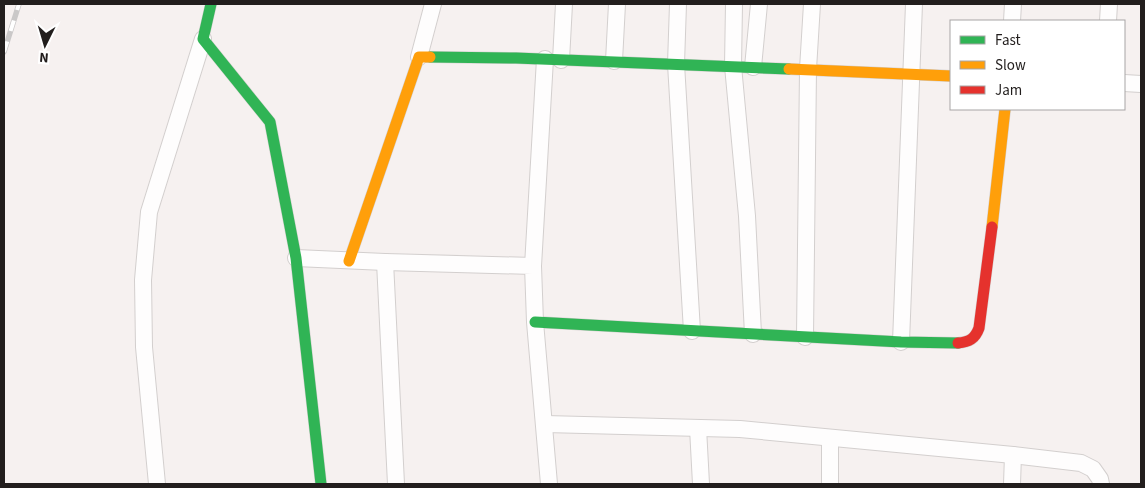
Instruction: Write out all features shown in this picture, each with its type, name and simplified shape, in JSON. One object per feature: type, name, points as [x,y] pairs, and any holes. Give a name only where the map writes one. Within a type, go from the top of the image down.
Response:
[{"type":"street","points":[[157,484],[144,347],[143,280],[149,212],[203,39],[211,4]]},
{"type":"street","points":[[349,261],[419,56],[433,4]]},
{"type":"street","points":[[549,484],[535,322],[533,266],[553,59],[564,4]]},
{"type":"street","points":[[614,61],[617,4]]},
{"type":"street","points":[[678,4],[676,64],[692,331]]},
{"type":"street","points":[[734,4],[732,66],[747,216],[753,334]]},
{"type":"street","points":[[753,67],[759,4]]},
{"type":"street","points":[[805,337],[808,69],[812,4]]},
{"type":"street","points":[[900,342],[914,4]]},
{"type":"street","points":[[1012,20],[1013,4]]},
{"type":"street","points":[[1108,20],[1109,4]]},
{"type":"street","points":[[203,39],[270,122],[296,258],[321,484]]},
{"type":"street","points":[[419,56],[614,61],[950,76]]},
{"type":"street","points":[[1125,83],[1141,84]]},
{"type":"street","points":[[535,322],[900,342],[960,344],[971,340],[979,330],[982,320],[1005,110]]},
{"type":"street","points":[[296,258],[533,266]]},
{"type":"street","points":[[385,262],[396,484]]},
{"type":"street","points":[[545,424],[740,429],[1013,455],[1082,463],[1093,470],[1100,479],[1101,484]]},
{"type":"street","points":[[698,428],[701,484]]},
{"type":"street","points":[[830,438],[830,484]]},
{"type":"street","points":[[1012,484],[1013,455]]},
{"type":"railway","points":[[4,52],[19,4]]},
{"type":"traffic: fast","points":[[211,4],[203,39],[270,122],[296,258],[321,484]]},
{"type":"traffic: fast","points":[[430,57],[516,58],[789,69]]},
{"type":"traffic: fast","points":[[535,322],[901,342],[958,343]]},
{"type":"traffic: slow","points":[[349,261],[419,57],[430,57]]},
{"type":"traffic: slow","points":[[789,69],[950,76]]},
{"type":"traffic: slow","points":[[992,227],[1005,110]]},
{"type":"traffic: jam","points":[[958,343],[971,339],[976,335],[979,328],[992,227]]}]
